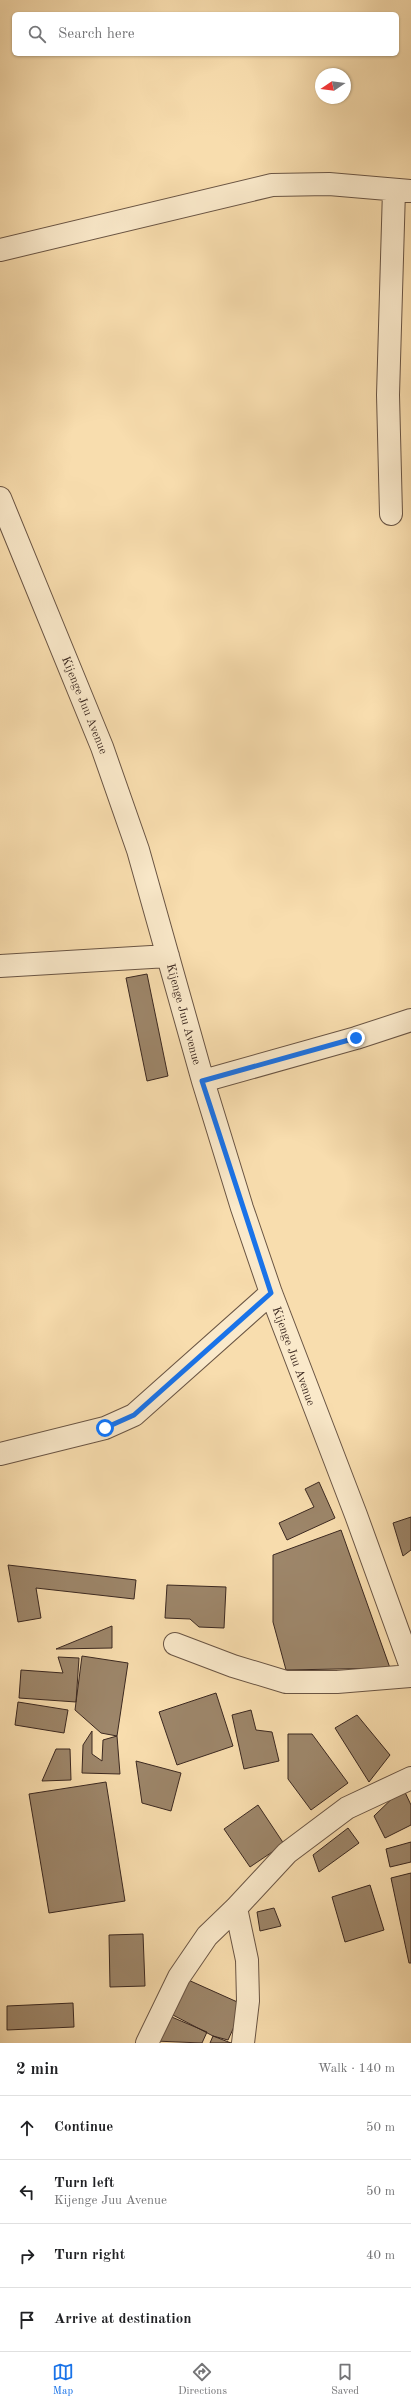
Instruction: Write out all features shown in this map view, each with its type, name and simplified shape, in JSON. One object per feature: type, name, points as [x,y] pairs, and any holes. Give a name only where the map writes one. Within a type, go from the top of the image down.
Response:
[{"type":"street","points":[[0,250],[272,186],[329,184],[403,191],[388,395],[391,514]]},
{"type":"street","name":"Kijenge Juu Avenue","points":[[0,498],[102,747],[138,850],[202,1081],[271,1293],[404,1626],[411,1667]]},
{"type":"street","points":[[0,966],[168,956]]},
{"type":"street","points":[[202,1081],[411,1020]]},
{"type":"street","points":[[0,1454],[105,1428],[134,1415],[271,1293]]},
{"type":"street","points":[[175,1644],[233,1666],[286,1682],[336,1682],[411,1676]]},
{"type":"street","points":[[147,2043],[180,1977],[207,1936],[236,1908],[287,1853],[347,1808],[411,1778]]},
{"type":"street","points":[[236,1908],[247,1960],[248,2001],[243,2043]]},
{"type":"building","points":[[147,974],[168,1076],[147,1081],[126,978]]},
{"type":"building","points":[[319,1482],[335,1518],[287,1540],[279,1523],[314,1507],[305,1489]]},
{"type":"building","points":[[411,1517],[411,1550],[403,1556],[393,1523]]},
{"type":"building","points":[[341,1530],[390,1668],[286,1670],[273,1622],[273,1555]]},
{"type":"building","points":[[8,1565],[136,1580],[134,1599],[36,1588],[41,1618],[18,1622]]},
{"type":"building","points":[[167,1585],[226,1587],[224,1628],[199,1627],[190,1619],[165,1618]]},
{"type":"building","points":[[112,1626],[112,1648],[56,1649]]},
{"type":"building","points":[[82,1656],[128,1663],[117,1736],[101,1733],[75,1710]]},
{"type":"building","points":[[58,1657],[79,1658],[76,1702],[19,1698],[21,1670],[63,1673]]},
{"type":"building","points":[[216,1693],[233,1746],[177,1765],[159,1712]]},
{"type":"building","points":[[18,1702],[68,1710],[64,1733],[15,1725]]},
{"type":"building","points":[[251,1710],[256,1730],[272,1732],[279,1761],[244,1769],[232,1715]]},
{"type":"building","points":[[357,1715],[390,1755],[369,1782],[335,1728]]},
{"type":"building","points":[[92,1731],[92,1754],[102,1761],[103,1740],[117,1736],[120,1774],[82,1773],[83,1745]]},
{"type":"building","points":[[288,1734],[312,1734],[348,1783],[311,1810],[288,1779]]},
{"type":"building","points":[[56,1749],[70,1749],[71,1780],[42,1781]]},
{"type":"building","points":[[136,1761],[181,1773],[171,1811],[142,1803]]},
{"type":"building","points":[[106,1782],[125,1901],[49,1913],[29,1794]]},
{"type":"building","points":[[403,1788],[411,1805],[411,1825],[385,1838],[374,1816]]},
{"type":"building","points":[[258,1805],[284,1844],[250,1867],[224,1829]]},
{"type":"building","points":[[348,1828],[359,1843],[319,1872],[313,1855]]},
{"type":"building","points":[[411,1842],[411,1862],[390,1867],[386,1849]]},
{"type":"building","points":[[411,1873],[411,1963],[409,1963],[391,1878]]},
{"type":"building","points":[[370,1885],[384,1930],[345,1942],[332,1897]]},
{"type":"building","points":[[274,1908],[281,1926],[260,1931],[257,1912]]},
{"type":"building","points":[[143,1934],[145,1986],[110,1987],[109,1935]]},
{"type":"building","points":[[186,1979],[244,2005],[228,2040],[213,2036],[171,2014]]},
{"type":"building","points":[[73,2003],[74,2027],[7,2030],[7,2006]]},
{"type":"building","points":[[167,2015],[207,2032],[202,2043],[155,2041]]},
{"type":"building","points":[[213,2036],[231,2043],[210,2043]]},
{"type":"route","points":[[105,1428],[134,1415],[271,1293],[242,1208],[202,1081],[356,1038]]}]
